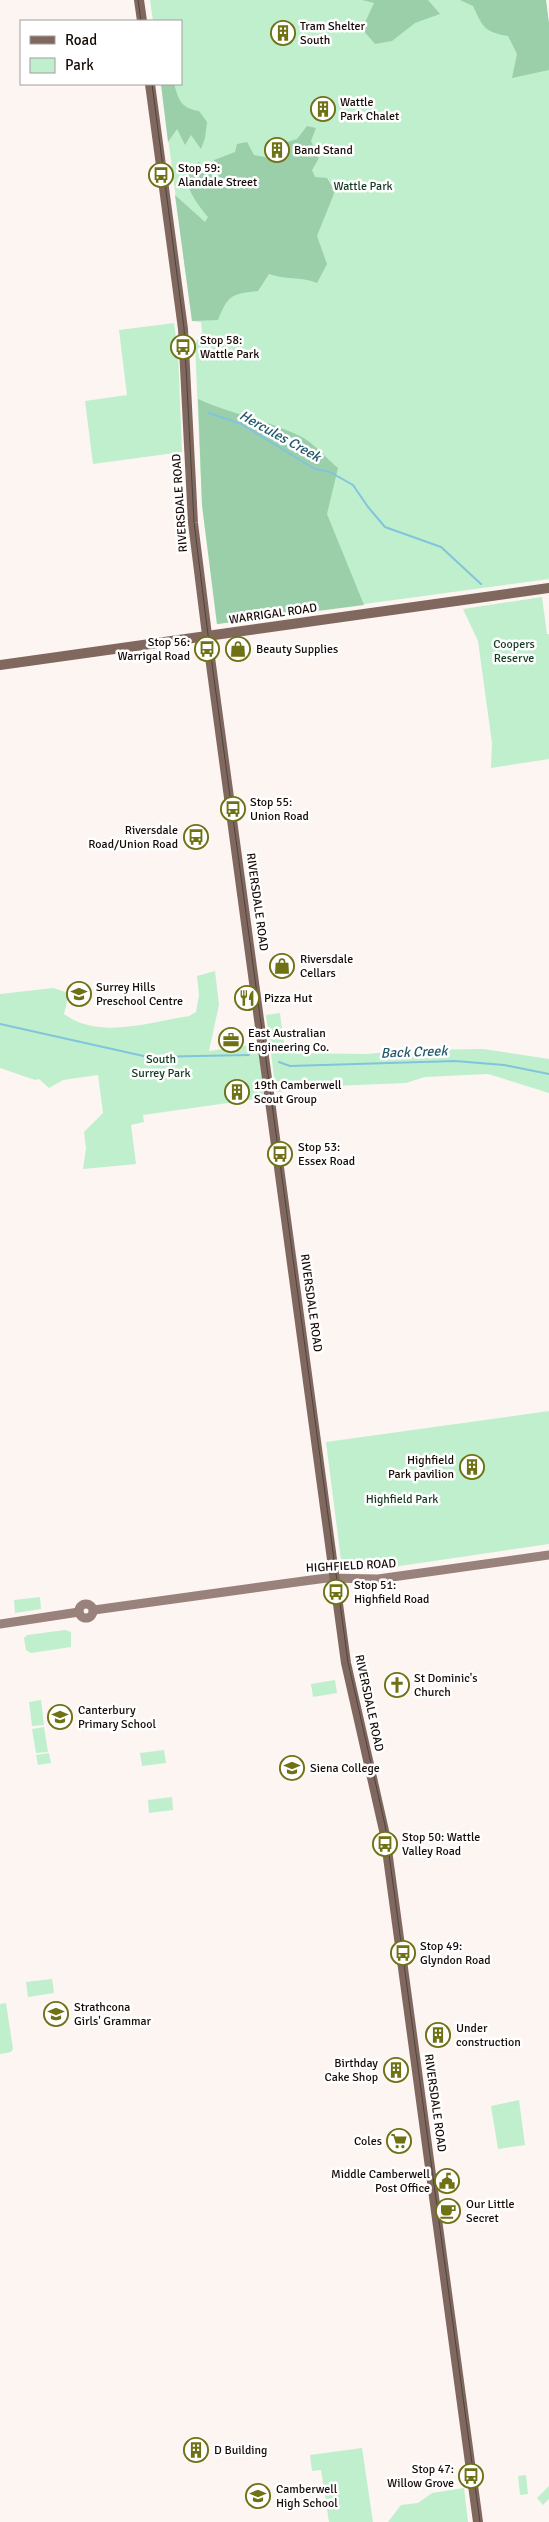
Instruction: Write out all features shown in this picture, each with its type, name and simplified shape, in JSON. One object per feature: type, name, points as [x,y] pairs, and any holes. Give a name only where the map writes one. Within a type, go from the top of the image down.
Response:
[{"type":"main road","points":[[139,0],[142,20]]},
{"type":"main road","name":"RIVERSDALE ROAD","points":[[150,85],[183,328],[192,510],[207,635],[348,1673],[385,1835],[478,2522]]},
{"type":"main road","name":"WARRIGAL ROAD","points":[[0,665],[549,588]]},
{"type":"main road","name":"HIGHFIELD ROAD","points":[[0,1624],[79,1612],[82,1617],[87,1618],[92,1616],[94,1610],[296,1582],[335,1579],[378,1579],[549,1555]]},
{"type":"green space","name":"Wattle Park","points":[[150,0],[545,0],[549,26],[549,579],[217,624],[202,505],[195,344],[202,332],[201,322],[192,321],[161,85],[182,85],[182,20],[153,20]]},
{"type":"green space","points":[[362,0],[428,0],[440,14],[415,23],[392,41],[375,44],[362,29],[374,3]]},
{"type":"green space","points":[[460,0],[546,0],[549,23],[549,70],[512,78],[517,54],[508,36],[494,33],[485,27],[473,6]]},
{"type":"green space","points":[[161,85],[174,85],[177,95],[184,106],[199,111],[207,122],[205,138],[201,149],[191,135],[185,145],[177,129],[168,142]]},
{"type":"green space","points":[[307,126],[316,128],[311,141],[319,158],[312,170],[315,177],[327,178],[335,191],[317,236],[327,264],[317,283],[305,279],[269,274],[258,291],[242,293],[232,297],[225,305],[218,320],[192,321],[175,195],[205,222],[208,217],[193,197],[188,182],[188,174],[192,168],[199,162],[217,181],[220,179],[214,160],[235,152],[237,144],[247,142],[254,155],[270,158],[282,151],[281,144],[297,139]]},
{"type":"green space","points":[[174,323],[178,352],[182,452],[93,464],[85,401],[127,395],[119,330]]},
{"type":"green space","points":[[198,399],[300,436],[315,446],[338,468],[327,514],[364,605],[217,624],[202,505]]},
{"type":"green space","name":"Coopers Reserve","points":[[542,597],[547,634],[549,634],[549,759],[491,768],[492,743],[478,641],[463,609]]},
{"type":"green space","name":"South Surrey Park","points":[[215,971],[219,1005],[209,1051],[258,1044],[264,1098],[143,1115],[144,1122],[131,1125],[136,1164],[83,1169],[86,1148],[84,1132],[103,1113],[98,1075],[63,1080],[49,1088],[39,1079],[35,1080],[0,1068],[0,994],[53,988],[69,993],[64,1014],[78,1022],[109,1028],[125,1027],[189,1016],[196,1012],[199,995],[197,976]]},
{"type":"green space","points":[[280,1013],[285,1053],[367,1054],[410,1050],[483,1049],[549,1059],[549,1093],[488,1074],[425,1077],[406,1083],[334,1086],[276,1092],[266,1015]]},
{"type":"green space","name":"Highfield Park","points":[[549,1411],[549,1544],[386,1568],[365,1570],[342,1568],[326,1442]]},
{"type":"green space","points":[[40,1597],[41,1609],[15,1613],[14,1600]]},
{"type":"green space","points":[[65,1630],[71,1632],[71,1647],[31,1653],[26,1650],[24,1638],[27,1635]]},
{"type":"green space","points":[[335,1680],[337,1693],[313,1697],[311,1684]]},
{"type":"green space","points":[[41,1700],[44,1725],[32,1726],[29,1702]]},
{"type":"green space","points":[[44,1727],[48,1752],[36,1753],[32,1729]]},
{"type":"green space","points":[[164,1750],[166,1763],[142,1766],[140,1753]]},
{"type":"green space","points":[[49,1753],[51,1763],[38,1765],[36,1755]]},
{"type":"green space","points":[[172,1797],[173,1810],[149,1813],[148,1800]]},
{"type":"green space","points":[[52,1979],[54,1993],[28,1997],[26,1982]]},
{"type":"green space","points":[[6,2003],[13,2049],[11,2052],[0,2054],[0,2004]]},
{"type":"green space","points":[[519,2100],[525,2145],[498,2149],[491,2106]]},
{"type":"green space","points":[[362,2448],[373,2522],[329,2522],[321,2470],[312,2471],[310,2455]]},
{"type":"green space","points":[[526,2475],[528,2494],[520,2495],[518,2476]]},
{"type":"green space","points":[[549,2486],[549,2499],[543,2505],[537,2498]]},
{"type":"green space","points":[[464,2488],[468,2522],[388,2522],[401,2505],[418,2503],[432,2493]]},
{"type":"waterway","name":"Hercules Creek","points":[[209,413],[241,424],[315,469],[330,472],[353,485],[385,527],[441,547],[481,584]]},
{"type":"waterway","name":"Back Creek","points":[[0,1024],[148,1057],[249,1055]]},
{"type":"waterway","name":"Back Creek","points":[[279,1062],[290,1066],[455,1061],[504,1065],[549,1074]]},
{"type":"tram line","points":[[138,0],[141,20]]},
{"type":"tram line","points":[[152,85],[184,328],[194,522],[207,627],[348,1662],[385,1825],[480,2522]]},
{"type":"place","name":"Tram Shelter South","points":[[283,33]]},
{"type":"place","name":"Wattle Park Chalet","points":[[323,109]]},
{"type":"place","name":"Band Stand","points":[[277,150]]},
{"type":"place","name":"Stop 59: Alandale Street","points":[[161,175]]},
{"type":"place","name":"Stop 58: Wattle Park","points":[[183,347]]},
{"type":"place","name":"Stop 56: Warrigal Road","points":[[207,649]]},
{"type":"place","name":"Beauty Supplies","points":[[238,649]]},
{"type":"place","name":"Stop 55: Union Road","points":[[233,809]]},
{"type":"place","name":"Riversdale Road/Union Road","points":[[196,837]]},
{"type":"place","name":"Riversdale Cellars","points":[[282,966]]},
{"type":"place","name":"Surrey Hills Preschool Centre","points":[[79,994]]},
{"type":"place","name":"Pizza Hut","points":[[247,998]]},
{"type":"place","name":"East Australian Engineering Co.","points":[[231,1040]]},
{"type":"place","name":"19th Camberwell Scout Group","points":[[237,1092]]},
{"type":"place","name":"Stop 53: Essex Road","points":[[280,1154]]},
{"type":"place","name":"Highfield Park pavilion","points":[[472,1467]]},
{"type":"place","name":"Stop 51: Highfield Road","points":[[336,1592]]},
{"type":"place","name":"St Dominic's Church","points":[[397,1685]]},
{"type":"place","name":"Canterbury Primary School","points":[[60,1717]]},
{"type":"place","name":"Siena College","points":[[292,1768]]},
{"type":"place","name":"Stop 50: Wattle Valley Road","points":[[385,1844]]},
{"type":"place","name":"Stop 49: Glyndon Road","points":[[403,1953]]},
{"type":"place","name":"Strathcona Girls' Grammar","points":[[56,2014]]},
{"type":"place","name":"Under construction","points":[[438,2035]]},
{"type":"place","name":"Birthday Cake Shop","points":[[396,2070]]},
{"type":"place","name":"Coles","points":[[399,2141]]},
{"type":"place","name":"Middle Camberwell Post Office","points":[[447,2181]]},
{"type":"place","name":"Our Little Secret","points":[[448,2211]]},
{"type":"place","name":"D Building","points":[[196,2450]]},
{"type":"place","name":"Stop 47: Willow Grove","points":[[471,2476]]},
{"type":"place","name":"Camberwell High School","points":[[258,2496]]}]
